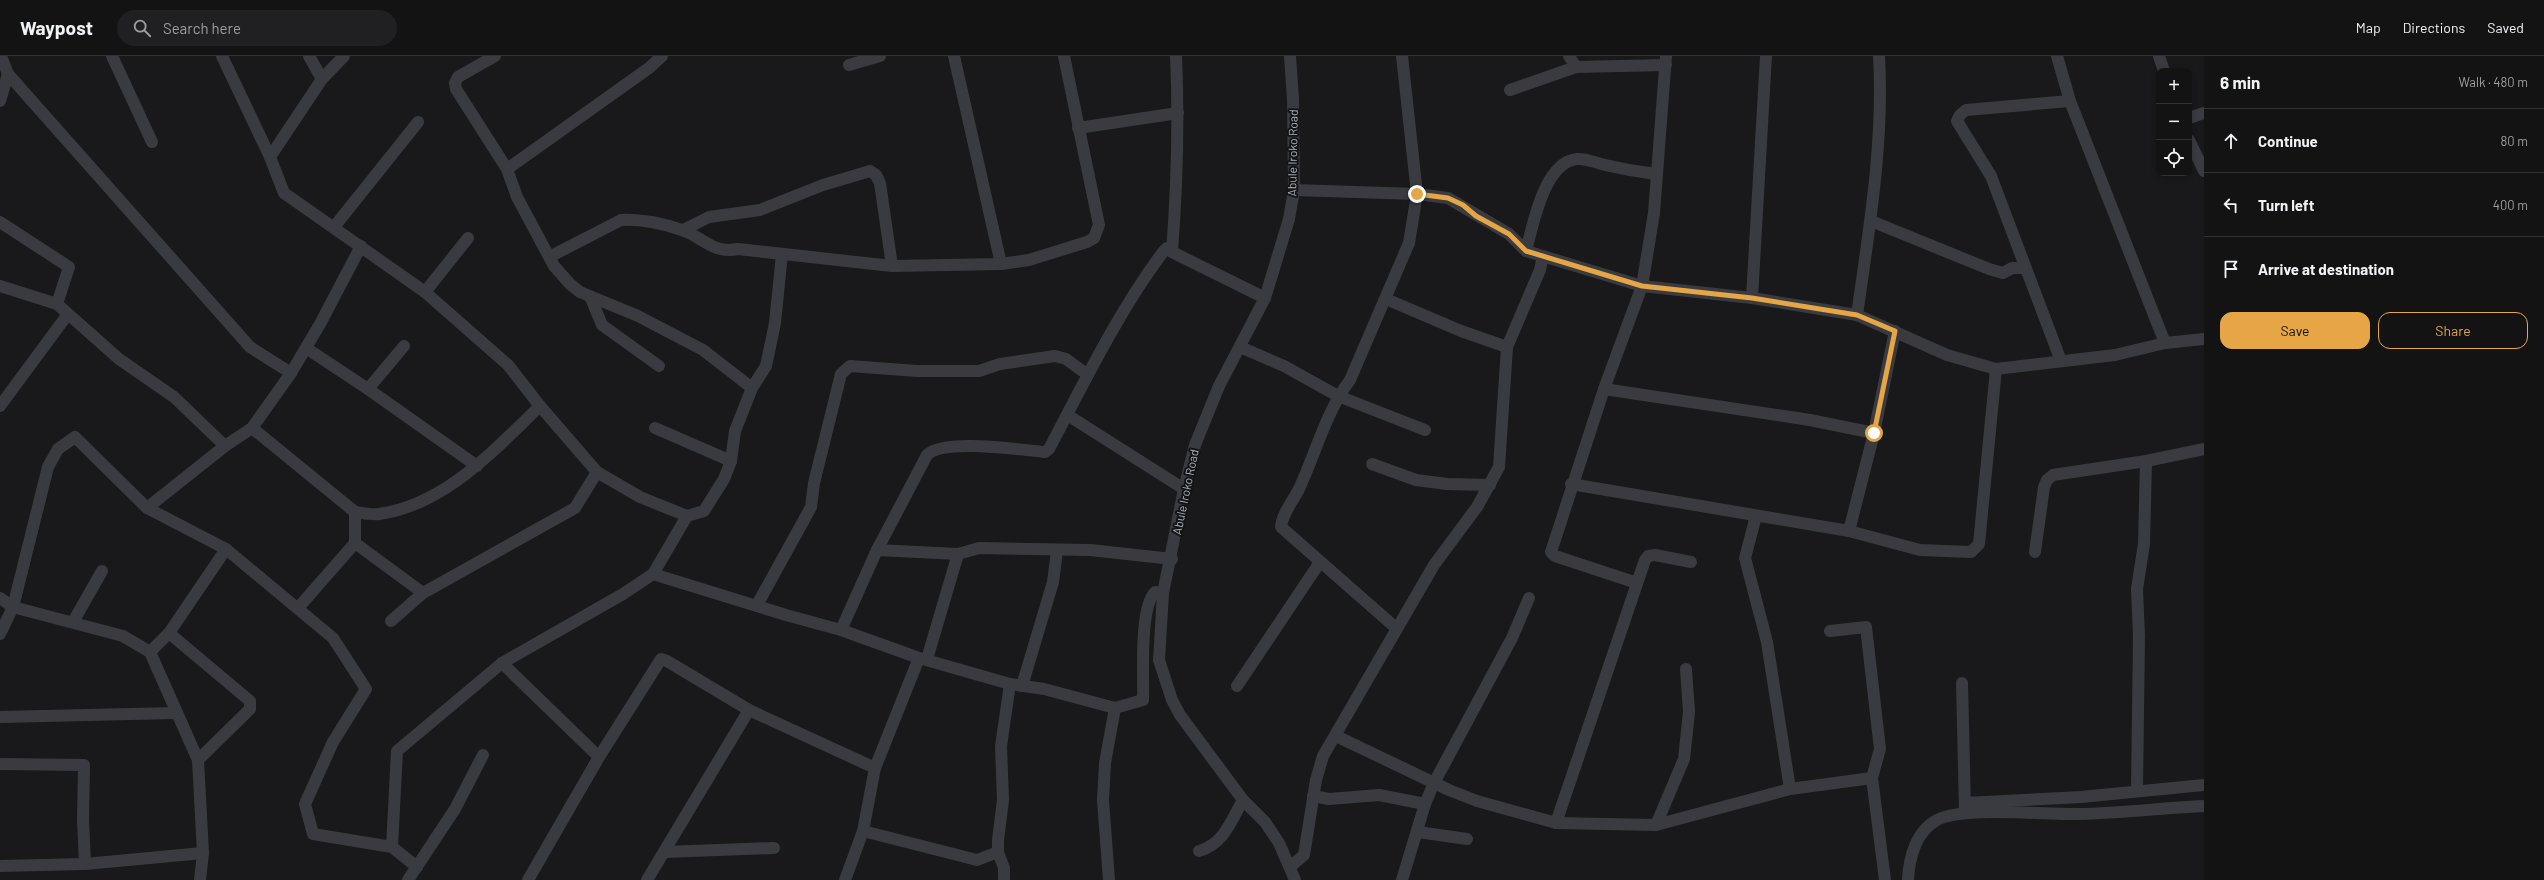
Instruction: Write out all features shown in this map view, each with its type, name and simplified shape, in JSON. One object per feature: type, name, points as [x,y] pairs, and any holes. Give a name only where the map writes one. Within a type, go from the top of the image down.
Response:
[{"type":"street","points":[[1,56],[8,74],[250,347],[291,373]]},
{"type":"street","points":[[112,56],[152,142]]},
{"type":"street","points":[[222,56],[270,157],[284,193],[293,202],[334,227],[426,292],[508,365],[540,406],[597,472],[640,497],[687,516],[704,511],[724,479],[731,461],[735,431],[752,388],[766,366],[773,334],[782,254]]},
{"type":"street","points":[[309,56],[322,79]]},
{"type":"street","points":[[270,157],[322,79],[344,56]]},
{"type":"street","points":[[495,56],[458,77],[455,83],[456,89],[507,169],[517,197],[551,256],[554,266],[570,284],[590,296],[638,316],[692,346],[703,350],[752,388]]},
{"type":"street","points":[[507,169],[555,137],[649,68],[662,56]]},
{"type":"street","points":[[849,65],[880,56]]},
{"type":"street","points":[[954,56],[1001,264]]},
{"type":"street","points":[[551,256],[621,220],[638,220],[683,230],[705,244],[728,251],[738,249],[892,266],[1001,264],[1029,260],[1094,238],[1099,225],[1064,56]]},
{"type":"street","points":[[1172,252],[1177,194],[1178,113],[1176,56]]},
{"type":"street","name":"Abule Iroko Road","points":[[1290,56],[1293,99],[1294,190],[1283,245],[1265,298],[1219,386],[1200,431],[1184,489],[1172,559],[1163,593],[1159,660],[1172,700],[1194,735],[1243,800],[1265,822],[1279,843],[1295,880]]},
{"type":"street","points":[[1396,628],[1284,532],[1281,527],[1281,520],[1294,499],[1310,466],[1338,396],[1350,380],[1368,335],[1386,299],[1409,243],[1417,194],[1402,56]]},
{"type":"street","points":[[1569,56],[1576,67]]},
{"type":"street","points":[[1752,298],[1766,56]]},
{"type":"street","points":[[1857,315],[1871,221],[1880,87],[1879,56]]},
{"type":"street","points":[[2057,56],[2070,101],[2165,343]]},
{"type":"street","points":[[2159,56],[2163,68]]},
{"type":"street","points":[[1510,90],[1576,67],[1666,60],[1654,213],[1642,286],[1604,388],[1571,484],[1551,552],[1554,556],[1637,583]]},
{"type":"street","points":[[0,101],[8,74]]},
{"type":"street","points":[[2061,360],[1991,176],[1958,121],[1960,115],[1966,110],[2070,101]]},
{"type":"street","points":[[1078,128],[1178,113]]},
{"type":"street","points":[[2192,117],[2204,113]]},
{"type":"street","points":[[334,227],[418,122]]},
{"type":"street","points":[[2192,146],[2204,171]]},
{"type":"street","points":[[1526,251],[1548,182],[1556,170],[1568,162],[1578,159],[1630,171],[1656,174]]},
{"type":"street","points":[[683,230],[710,217],[760,210],[823,185],[870,171],[876,175],[880,183],[892,266]]},
{"type":"street","points":[[1294,190],[1417,194],[1448,198],[1463,205],[1476,216],[1509,234],[1526,251],[1642,286],[1752,298],[1857,315],[1947,355],[1996,369],[2115,354],[2165,343],[2204,339]]},
{"type":"street","points":[[1871,221],[1996,271],[2003,273],[2012,268],[2025,268]]},
{"type":"street","points":[[0,222],[69,267],[57,304]]},
{"type":"street","points":[[426,292],[468,238]]},
{"type":"street","points":[[146,508],[225,446],[252,428],[291,373],[306,348],[361,246]]},
{"type":"street","points":[[841,630],[877,550],[927,455],[932,450],[974,446],[1045,452],[1068,416],[1088,376],[1157,260],[1168,248],[1172,252],[1265,298]]},
{"type":"street","points":[[1290,867],[1304,855],[1313,796],[1323,756],[1336,736],[1396,628],[1434,566],[1477,507],[1499,467],[1502,446],[1502,413],[1507,347],[1540,270],[1543,256]]},
{"type":"street","points":[[0,286],[57,304],[119,359],[174,397],[225,446]]},
{"type":"street","points":[[590,296],[602,325],[659,366]]},
{"type":"street","points":[[1386,299],[1461,331],[1507,347]]},
{"type":"street","points":[[0,406],[68,314]]},
{"type":"street","points":[[1849,531],[1874,433],[1895,331]]},
{"type":"street","points":[[368,389],[404,346]]},
{"type":"street","points":[[1240,347],[1284,366],[1338,396],[1425,430]]},
{"type":"street","points":[[306,348],[368,389],[477,466]]},
{"type":"street","points":[[758,606],[811,507],[814,483],[841,374],[844,369],[850,366],[917,371],[979,371],[1000,364],[1055,356],[1066,359],[1088,376]]},
{"type":"street","points":[[1571,484],[1849,531],[1920,550],[1971,552],[1979,544],[1996,369]]},
{"type":"street","points":[[1604,388],[1810,420],[1874,433]]},
{"type":"street","points":[[252,428],[355,512],[379,514],[420,503],[477,466],[540,406]]},
{"type":"street","points":[[1068,416],[1184,489]]},
{"type":"street","points":[[655,428],[731,461]]},
{"type":"street","points":[[0,634],[13,607],[48,467],[58,449],[75,437],[146,508],[226,549],[332,638],[366,689],[333,742],[306,804],[313,834],[392,847],[417,867]]},
{"type":"street","points":[[2035,552],[2044,487],[2047,480],[2053,475],[2146,461],[2204,449]]},
{"type":"street","points":[[2137,790],[2139,636],[2137,589],[2144,544],[2146,461]]},
{"type":"street","points":[[1372,464],[1416,480],[1447,484],[1490,485]]},
{"type":"street","points":[[391,621],[423,592],[575,508],[597,472]]},
{"type":"street","points":[[298,608],[355,543],[355,512]]},
{"type":"street","points":[[392,847],[397,751],[502,663],[624,594],[653,574],[687,516]]},
{"type":"street","points":[[1756,516],[1745,558],[1767,642],[1790,789]]},
{"type":"street","points":[[355,543],[423,592]]},
{"type":"street","points":[[877,550],[958,554],[979,548],[1057,551],[1090,550],[1172,559]]},
{"type":"street","points":[[150,652],[169,633],[226,549]]},
{"type":"street","points":[[1004,880],[1004,868],[998,852],[1003,800],[1001,746],[1016,685],[1053,582],[1057,551]]},
{"type":"street","points":[[845,880],[862,831],[875,768],[923,658],[958,554]]},
{"type":"street","points":[[1556,823],[1637,583],[1648,556],[1655,555],[1691,562]]},
{"type":"street","points":[[1237,686],[1320,562]]},
{"type":"street","points":[[73,622],[102,571]]},
{"type":"street","points":[[653,574],[841,630],[923,658],[1016,685],[1114,708],[1143,700],[1146,618],[1150,598],[1155,592],[1163,593]]},
{"type":"street","points":[[0,598],[13,607],[123,636],[150,652],[174,713],[198,760],[203,853],[200,880]]},
{"type":"street","points":[[1402,880],[1418,832],[1424,804],[1512,638],[1529,598]]},
{"type":"street","points":[[1830,631],[1866,627],[1880,748],[1872,778],[1885,880]]},
{"type":"street","points":[[169,633],[250,701],[250,709],[198,760]]},
{"type":"street","points":[[528,880],[599,757],[661,659],[667,661],[749,710],[875,768]]},
{"type":"street","points":[[502,663],[599,757]]},
{"type":"street","points":[[1656,825],[1684,759],[1689,712],[1686,669]]},
{"type":"street","points":[[1962,683],[1966,808]]},
{"type":"street","points":[[1109,880],[1103,800],[1105,763],[1114,708]]},
{"type":"street","points":[[647,880],[749,710]]},
{"type":"street","points":[[0,717],[174,713]]},
{"type":"street","points":[[1336,736],[1434,783],[1477,801],[1556,823],[1656,825],[1790,789],[1872,778]]},
{"type":"street","points":[[408,880],[455,809],[483,755]]},
{"type":"street","points":[[0,764],[84,765],[83,820],[85,864]]},
{"type":"street","points":[[1908,880],[1908,869],[1917,839],[1937,820],[1966,808],[2137,790],[2204,785]]},
{"type":"street","points":[[1313,796],[1328,799],[1379,795],[1424,804]]},
{"type":"street","points":[[1199,851],[1211,848],[1220,841],[1243,800]]},
{"type":"street","points":[[1966,808],[2080,814],[2204,806]]},
{"type":"street","points":[[862,831],[977,860],[998,852]]},
{"type":"street","points":[[1418,832],[1467,839]]},
{"type":"street","points":[[665,852],[774,848]]},
{"type":"street","points":[[0,866],[85,864],[203,853]]},
{"type":"route","points":[[1417,194],[1448,198],[1463,205],[1476,216],[1509,234],[1526,251],[1642,286],[1752,298],[1857,315],[1895,331],[1874,433]]}]
